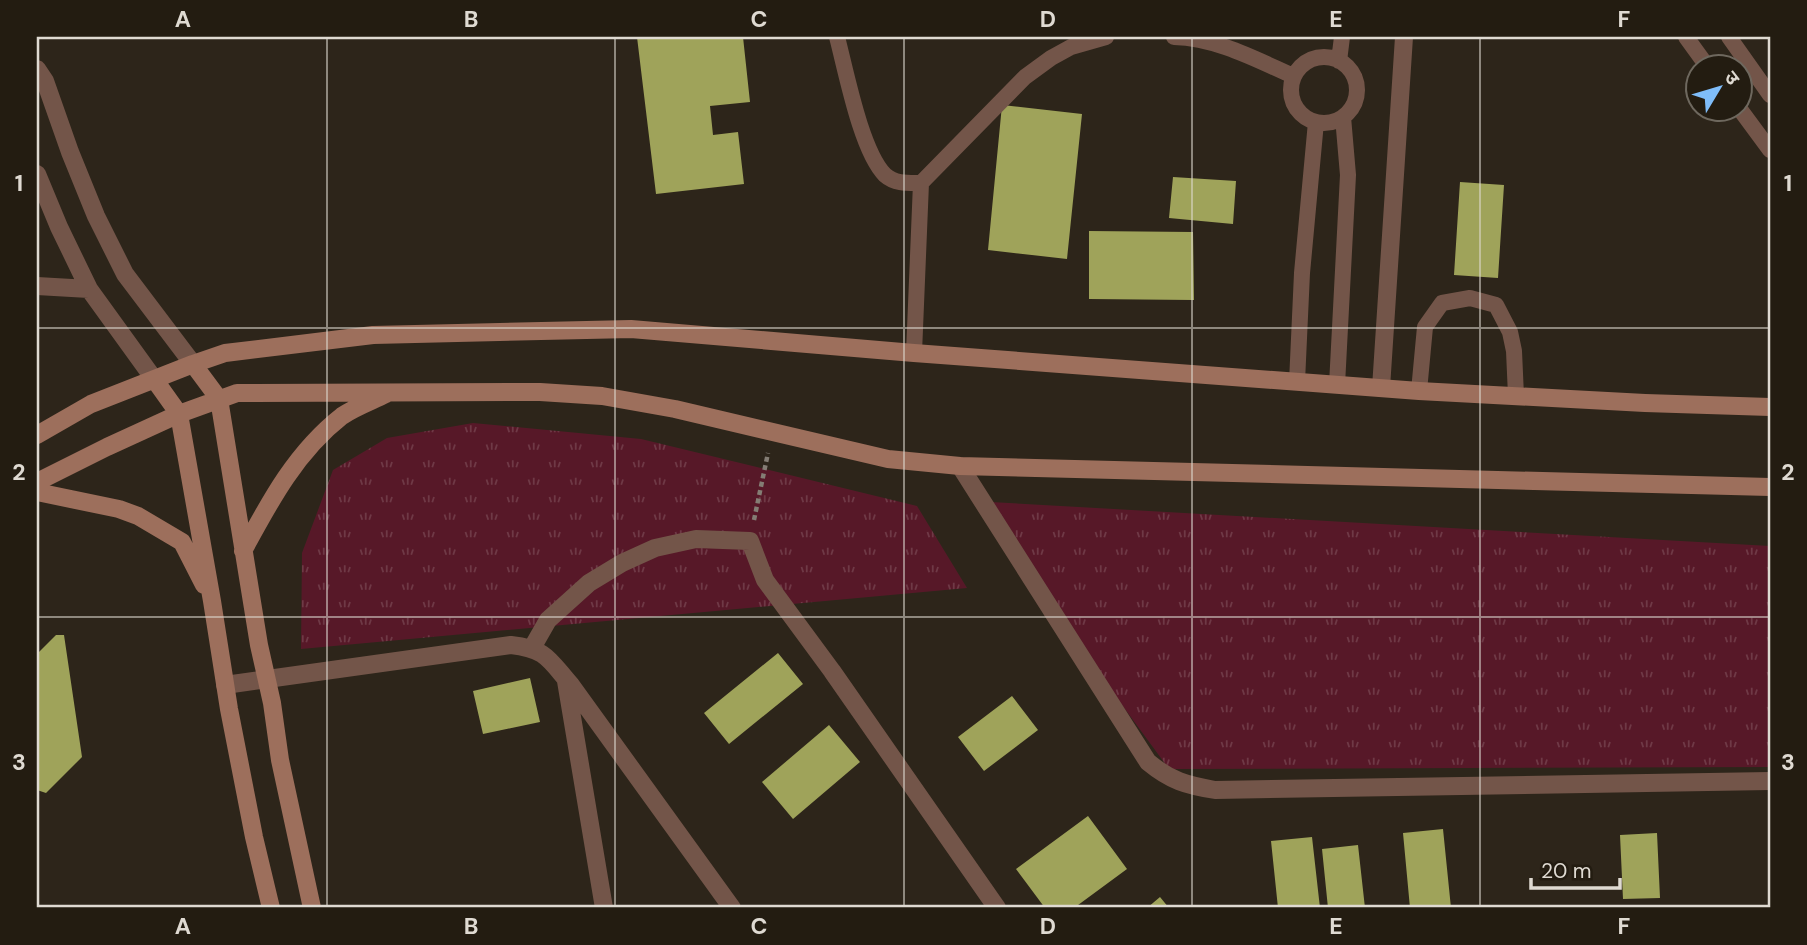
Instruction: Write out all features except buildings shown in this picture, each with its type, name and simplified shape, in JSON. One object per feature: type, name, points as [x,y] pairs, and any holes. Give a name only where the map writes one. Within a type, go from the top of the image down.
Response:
[{"type":"street","points":[[1381,388],[1404,37]]},
{"type":"street","points":[[37,68],[45,82],[96,216],[125,274],[219,399],[280,760],[312,908]]},
{"type":"street","points":[[37,174],[89,289],[179,414],[225,685],[254,837],[271,908]]},
{"type":"street","points":[[37,286],[89,289]]},
{"type":"street","points":[[37,435],[91,404],[225,353],[373,335],[631,329],[1419,391],[1770,407]]},
{"type":"street","points":[[37,482],[179,414],[237,393],[540,391],[602,396],[675,409],[888,460],[960,466],[1770,487]]},
{"type":"street","points":[[243,551],[275,493],[313,442],[345,415],[389,392]]},
{"type":"street","points":[[960,466],[1148,762],[1164,775],[1189,785],[1215,790],[1770,781]]},
{"type":"street","points":[[37,492],[119,509],[138,516],[182,542],[212,601]]},
{"type":"street","points":[[532,648],[548,620],[589,583],[622,562],[654,548],[696,539],[750,541],[765,580],[998,908]]},
{"type":"street","points":[[225,685],[511,645],[532,648],[548,658],[565,678],[732,908]]},
{"type":"street","points":[[565,678],[604,908]]},
{"type":"lane","points":[[837,37],[859,121],[874,159],[885,175],[898,182],[921,183]]},
{"type":"lane","points":[[914,353],[921,183],[1025,77],[1071,47],[1106,37]]},
{"type":"lane","points":[[1174,37],[1186,37],[1238,51],[1293,76]]},
{"type":"lane","points":[[1339,61],[1342,37]]},
{"type":"lane","points":[[1686,37],[1697,52]]},
{"type":"lane","points":[[1729,37],[1770,95]]},
{"type":"lane","points":[[1329,57],[1348,68],[1354,77],[1356,99],[1343,117],[1333,122],[1316,122],[1302,116],[1295,107],[1290,86],[1293,76],[1299,66],[1308,60],[1329,57]]},
{"type":"lane","points":[[1337,385],[1348,174],[1343,117]]},
{"type":"lane","points":[[1297,382],[1301,274],[1316,122]]},
{"type":"lane","points":[[1749,122],[1770,150]]},
{"type":"lane","points":[[1419,391],[1425,327],[1442,303],[1470,298],[1496,305],[1510,332],[1514,351],[1516,396]]},
{"type":"path","points":[[750,541],[772,433]]},
{"type":"green space","points":[[473,423],[641,439],[917,506],[967,588],[301,649],[302,553],[333,470],[387,438]]},
{"type":"green space","points":[[972,501],[1770,546],[1770,767],[1169,769]]}]
